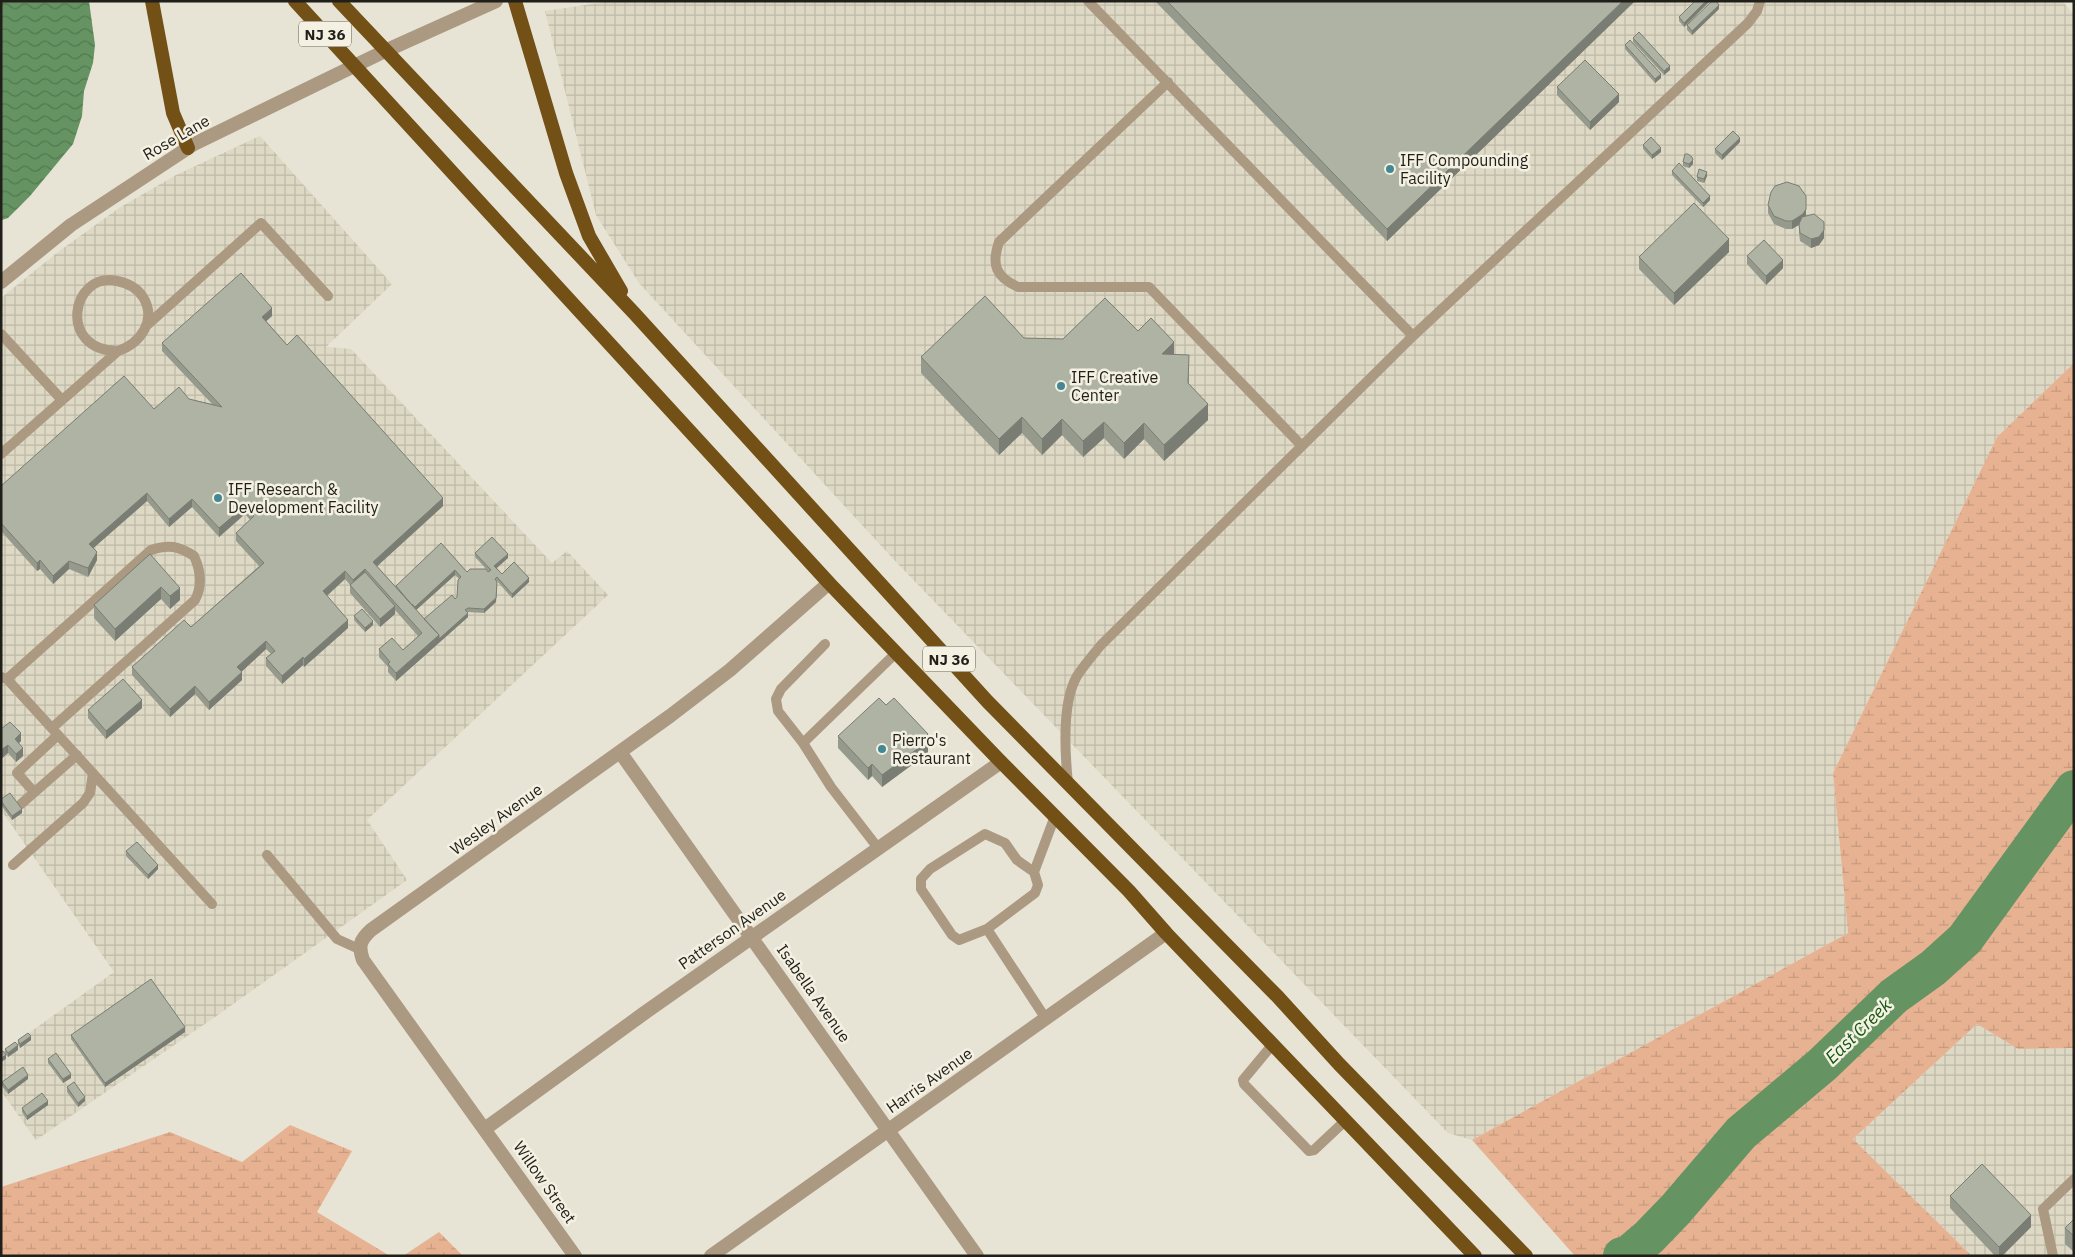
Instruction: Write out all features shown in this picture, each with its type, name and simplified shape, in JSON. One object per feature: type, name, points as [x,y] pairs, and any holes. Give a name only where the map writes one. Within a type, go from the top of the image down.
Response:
[{"type":"highway","points":[[152,1],[173,113],[188,148]]},
{"type":"highway","name":"NJ 36","points":[[295,1],[829,583],[1001,762],[1129,891],[1166,933],[1476,1256]]},
{"type":"highway","name":"NJ 36","points":[[339,1],[634,313],[987,701],[1278,997],[1339,1064],[1526,1256]]},
{"type":"highway","points":[[515,1],[566,173],[589,236],[634,313]]},
{"type":"street","name":"Rose Lane","points":[[1,282],[71,225],[188,148],[385,51],[496,1]]},
{"type":"street","name":"Wesley Avenue","points":[[359,949],[360,942],[371,930],[620,752],[730,670],[829,583]]},
{"type":"street","name":"Isabella Avenue","points":[[620,752],[977,1256]]},
{"type":"street","name":"Patterson Avenue","points":[[486,1128],[752,936],[1001,762]]},
{"type":"street","name":"Harris Avenue","points":[[711,1256],[1166,933]]},
{"type":"street","points":[[359,949],[363,960],[486,1128]]},
{"type":"street","name":"Willow Street","points":[[486,1128],[576,1256]]},
{"type":"lane","points":[[1088,1],[1413,336]]},
{"type":"lane","points":[[1068,783],[1064,747],[1068,709],[1076,677],[1101,645],[1413,336],[1748,23],[1757,11],[1760,1]]},
{"type":"lane","points":[[1168,82],[999,242],[995,255],[996,268],[1005,281],[1018,287],[1149,287],[1301,445]]},
{"type":"lane","points":[[1,454],[118,351],[138,340],[146,326],[261,223],[328,296]]},
{"type":"lane","points":[[118,351],[96,348],[87,341],[80,331],[76,319],[78,307],[82,296],[90,287],[101,281],[113,280],[125,282],[136,288],[143,297],[147,308],[146,326]]},
{"type":"lane","points":[[1,334],[62,400]]},
{"type":"lane","points":[[34,792],[17,773],[55,731],[195,600],[200,589],[200,576],[194,556],[175,546],[163,546],[151,550],[4,678],[55,731],[212,904]]},
{"type":"lane","points":[[825,644],[781,689],[776,699],[778,711],[803,743],[831,787],[878,848]]},
{"type":"lane","points":[[803,743],[896,652]]},
{"type":"lane","points":[[21,804],[77,755]]},
{"type":"lane","points":[[13,865],[83,803],[90,793],[93,774]]},
{"type":"lane","points":[[1034,872],[1017,860],[1005,843],[985,834],[930,869],[921,879],[921,889],[952,936],[959,940],[987,929],[1036,893],[1038,885],[1034,872],[1055,816]]},
{"type":"lane","points":[[267,855],[337,939],[359,949]]},
{"type":"lane","points":[[987,929],[1046,1019]]},
{"type":"lane","points":[[1273,1044],[1243,1080],[1244,1084],[1309,1151],[1314,1150],[1346,1120]]},
{"type":"lane","points":[[2053,1256],[2043,1209],[2074,1179]]},
{"type":"shaded area","points":[[612,1],[2062,1],[2074,14],[2074,363],[1997,437],[1833,773],[1848,933],[1472,1140],[1448,1133],[897,563],[639,283],[596,215],[545,11]]},
{"type":"shaded area","points":[[260,136],[392,284],[326,347],[351,349],[552,563],[567,551],[608,595],[367,820],[407,880],[215,1017],[36,1140],[1,1091],[1,1053],[114,972],[1,810],[1,298],[58,252],[119,208],[176,175]]},
{"type":"shaded area","points":[[1977,1024],[2018,1049],[2074,1048],[2074,1256],[1972,1256],[1853,1139]]},
{"type":"green space","points":[[2074,363],[2074,1048],[2018,1049],[1977,1024],[1853,1139],[1972,1256],[1575,1256],[1472,1140],[1848,933],[1833,773],[1997,437]]},
{"type":"green space","points":[[290,1125],[352,1151],[317,1212],[390,1256],[1,1256],[1,1187],[170,1132],[242,1162]]},
{"type":"green space","points":[[439,1232],[463,1256],[403,1256]]},
{"type":"water","points":[[1,1],[89,1],[95,45],[93,63],[84,91],[82,116],[73,144],[30,196],[8,218],[2,220]]},
{"type":"building","name":"IFF Compounding Facility","points":[[1167,1],[1623,1],[1387,229]]},
{"type":"building","points":[[1695,1],[1706,1],[1684,23],[1679,17]]},
{"type":"building","points":[[1712,1],[1716,1],[1719,5],[1692,31],[1687,25]]},
{"type":"building","points":[[1639,32],[1670,66],[1664,71],[1633,38]]},
{"type":"building","points":[[1630,40],[1661,74],[1655,79],[1625,45]]},
{"type":"building","points":[[1585,60],[1619,94],[1590,122],[1557,87]]},
{"type":"building","points":[[1733,131],[1740,138],[1722,155],[1715,149]]},
{"type":"building","points":[[1651,137],[1661,148],[1652,155],[1643,145]]},
{"type":"building","points":[[1685,154],[1692,157],[1693,160],[1689,164],[1683,162]]},
{"type":"building","points":[[1679,163],[1710,196],[1703,203],[1672,171]]},
{"type":"building","points":[[1699,169],[1707,172],[1704,179],[1697,177]]},
{"type":"building","points":[[1787,182],[1799,186],[1806,196],[1806,209],[1803,214],[1792,221],[1786,221],[1774,216],[1768,205],[1771,192],[1775,186]]},
{"type":"building","points":[[1694,203],[1729,239],[1674,293],[1639,257]]},
{"type":"building","points":[[1814,214],[1824,222],[1824,230],[1819,237],[1811,239],[1800,233],[1799,224],[1802,217]]},
{"type":"building","points":[[1764,240],[1783,260],[1766,276],[1747,256]]},
{"type":"building","name":"IFF Research & Development Facility","points":[[241,273],[272,308],[262,317],[287,345],[297,335],[443,498],[373,562],[439,635],[396,673],[379,649],[392,638],[403,650],[422,633],[365,569],[353,580],[345,571],[323,591],[348,620],[304,659],[303,657],[282,676],[266,658],[275,651],[266,641],[237,667],[242,672],[209,702],[195,686],[170,709],[132,667],[184,620],[191,627],[264,563],[236,533],[254,516],[245,506],[219,528],[192,499],[169,519],[147,493],[89,544],[97,552],[88,568],[69,561],[53,576],[40,560],[37,563],[1,523],[1,486],[124,376],[154,409],[179,387],[189,399],[222,407],[162,343]]},
{"type":"building","name":"IFF Creative Center","points":[[985,296],[1024,338],[1063,339],[1105,298],[1138,331],[1151,318],[1174,342],[1162,354],[1189,355],[1188,383],[1208,404],[1164,445],[1144,423],[1124,443],[1104,422],[1083,441],[1062,419],[1042,439],[1022,417],[999,439],[921,357]]},
{"type":"building","points":[[492,537],[508,554],[494,566],[502,574],[514,562],[529,578],[512,594],[497,577],[495,579],[497,582],[496,598],[484,609],[468,608],[465,610],[468,613],[439,639],[439,635],[424,619],[452,595],[455,599],[457,597],[458,580],[461,577],[455,570],[415,607],[396,586],[441,543],[467,572],[470,569],[486,569],[488,572],[491,570],[475,553]]},
{"type":"building","points":[[150,554],[180,588],[170,596],[161,587],[115,629],[94,605]]},
{"type":"building","points":[[365,572],[395,606],[380,619],[350,585]]},
{"type":"building","points":[[362,609],[373,621],[365,628],[354,616]]},
{"type":"building","points":[[123,679],[142,700],[106,731],[88,710]]},
{"type":"building","name":"Pierro's Restaurant","points":[[879,698],[886,705],[894,698],[928,734],[925,738],[928,741],[882,775],[872,764],[868,768],[838,736]]},
{"type":"building","points":[[10,722],[21,733],[15,739],[23,748],[16,754],[8,745],[1,750],[1,729]]},
{"type":"building","points":[[10,793],[22,809],[12,816],[1,801]]},
{"type":"building","points":[[137,842],[158,865],[148,875],[126,851]]},
{"type":"building","points":[[151,979],[185,1027],[105,1083],[71,1035]]},
{"type":"building","points":[[28,1033],[31,1036],[20,1044],[18,1040]]},
{"type":"building","points":[[15,1042],[18,1045],[8,1053],[5,1049]]},
{"type":"building","points":[[3,1051],[6,1055],[1,1058],[1,1052]]},
{"type":"building","points":[[56,1053],[71,1074],[63,1079],[48,1059]]},
{"type":"building","points":[[23,1067],[28,1075],[8,1090],[2,1082]]},
{"type":"building","points":[[74,1082],[85,1097],[78,1103],[67,1087]]},
{"type":"building","points":[[42,1093],[48,1101],[27,1116],[22,1108]]},
{"type":"building","points":[[1982,1164],[2031,1215],[1999,1247],[1950,1196]]},
{"type":"building","points":[[2074,1219],[2074,1236],[2065,1228]]},
{"type":"waterway","name":"East Creek","points":[[1622,1256],[1629,1254],[1649,1237],[1676,1209],[1741,1133],[1822,1065],[1894,996],[1933,968],[1965,939],[2074,789]]},
{"type":"place","name":"IFF Compounding Facility","points":[[1390,169]]},
{"type":"place","name":"IFF Creative Center","points":[[1061,386]]},
{"type":"place","name":"IFF Research & Development Facility","points":[[218,498]]},
{"type":"place","name":"Pierro's Restaurant","points":[[882,749]]}]
